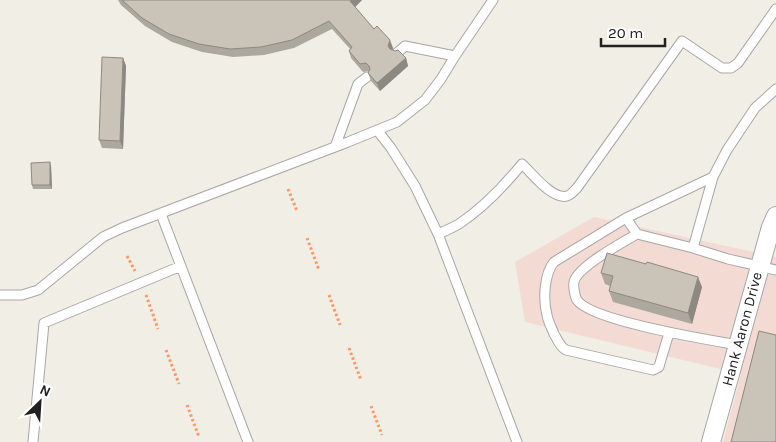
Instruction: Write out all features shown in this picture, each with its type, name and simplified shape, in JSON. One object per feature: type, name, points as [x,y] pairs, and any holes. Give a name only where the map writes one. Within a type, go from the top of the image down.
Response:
[{"type":"street","name":"Hank Aaron Drive","points":[[710,442],[738,345],[768,268],[771,226],[776,216]]},
{"type":"lane","points":[[0,295],[22,295],[38,290],[103,238],[122,228],[397,122],[425,100],[493,0]]},
{"type":"lane","points":[[438,234],[458,224],[476,211],[497,192],[522,164],[547,189],[558,195],[568,196],[577,188],[682,41],[722,68],[731,68],[738,62],[776,9]]},
{"type":"lane","points":[[397,53],[405,46],[455,56]]},
{"type":"lane","points":[[335,147],[358,84],[367,77]]},
{"type":"lane","points":[[693,248],[714,176],[727,150],[755,108],[776,89]]},
{"type":"lane","points":[[377,130],[415,186],[438,234],[517,442]]},
{"type":"lane","points":[[669,333],[658,367],[653,370],[566,350],[560,345],[546,314],[545,295],[550,266],[626,218],[714,176]]},
{"type":"lane","points":[[160,214],[248,442]]},
{"type":"lane","points":[[626,218],[637,234],[768,268]]},
{"type":"lane","points":[[637,234],[588,264],[579,272],[574,281],[577,301],[601,314],[669,333],[738,345]]},
{"type":"lane","points":[[33,442],[44,323],[180,266]]},
{"type":"path","points":[[288,189],[297,211]]},
{"type":"path","points":[[307,238],[319,270]]},
{"type":"path","points":[[127,256],[136,273]]},
{"type":"path","points":[[145,294],[158,328]]},
{"type":"path","points":[[329,295],[340,325]]},
{"type":"path","points":[[349,348],[361,380]]},
{"type":"path","points":[[166,350],[179,384]]},
{"type":"path","points":[[187,405],[199,437]]},
{"type":"path","points":[[371,406],[382,435]]},
{"type":"shaded area","points":[[594,217],[776,257],[776,442],[723,442],[741,374],[525,322],[515,262]]},
{"type":"building","points":[[122,0],[352,0],[350,1],[374,29],[377,26],[390,40],[388,46],[390,49],[398,50],[406,58],[377,83],[368,73],[369,66],[366,63],[360,64],[349,51],[352,47],[329,21],[292,40],[261,47],[230,49],[199,44],[169,34],[142,18]]},
{"type":"building","points":[[102,57],[123,58],[120,141],[99,140]]},
{"type":"building","points":[[50,162],[50,185],[32,185],[31,163]]},
{"type":"building","points":[[607,253],[698,277],[688,313],[609,291],[613,276],[601,273]]},
{"type":"building","points":[[759,331],[776,335],[776,442],[731,442]]}]
